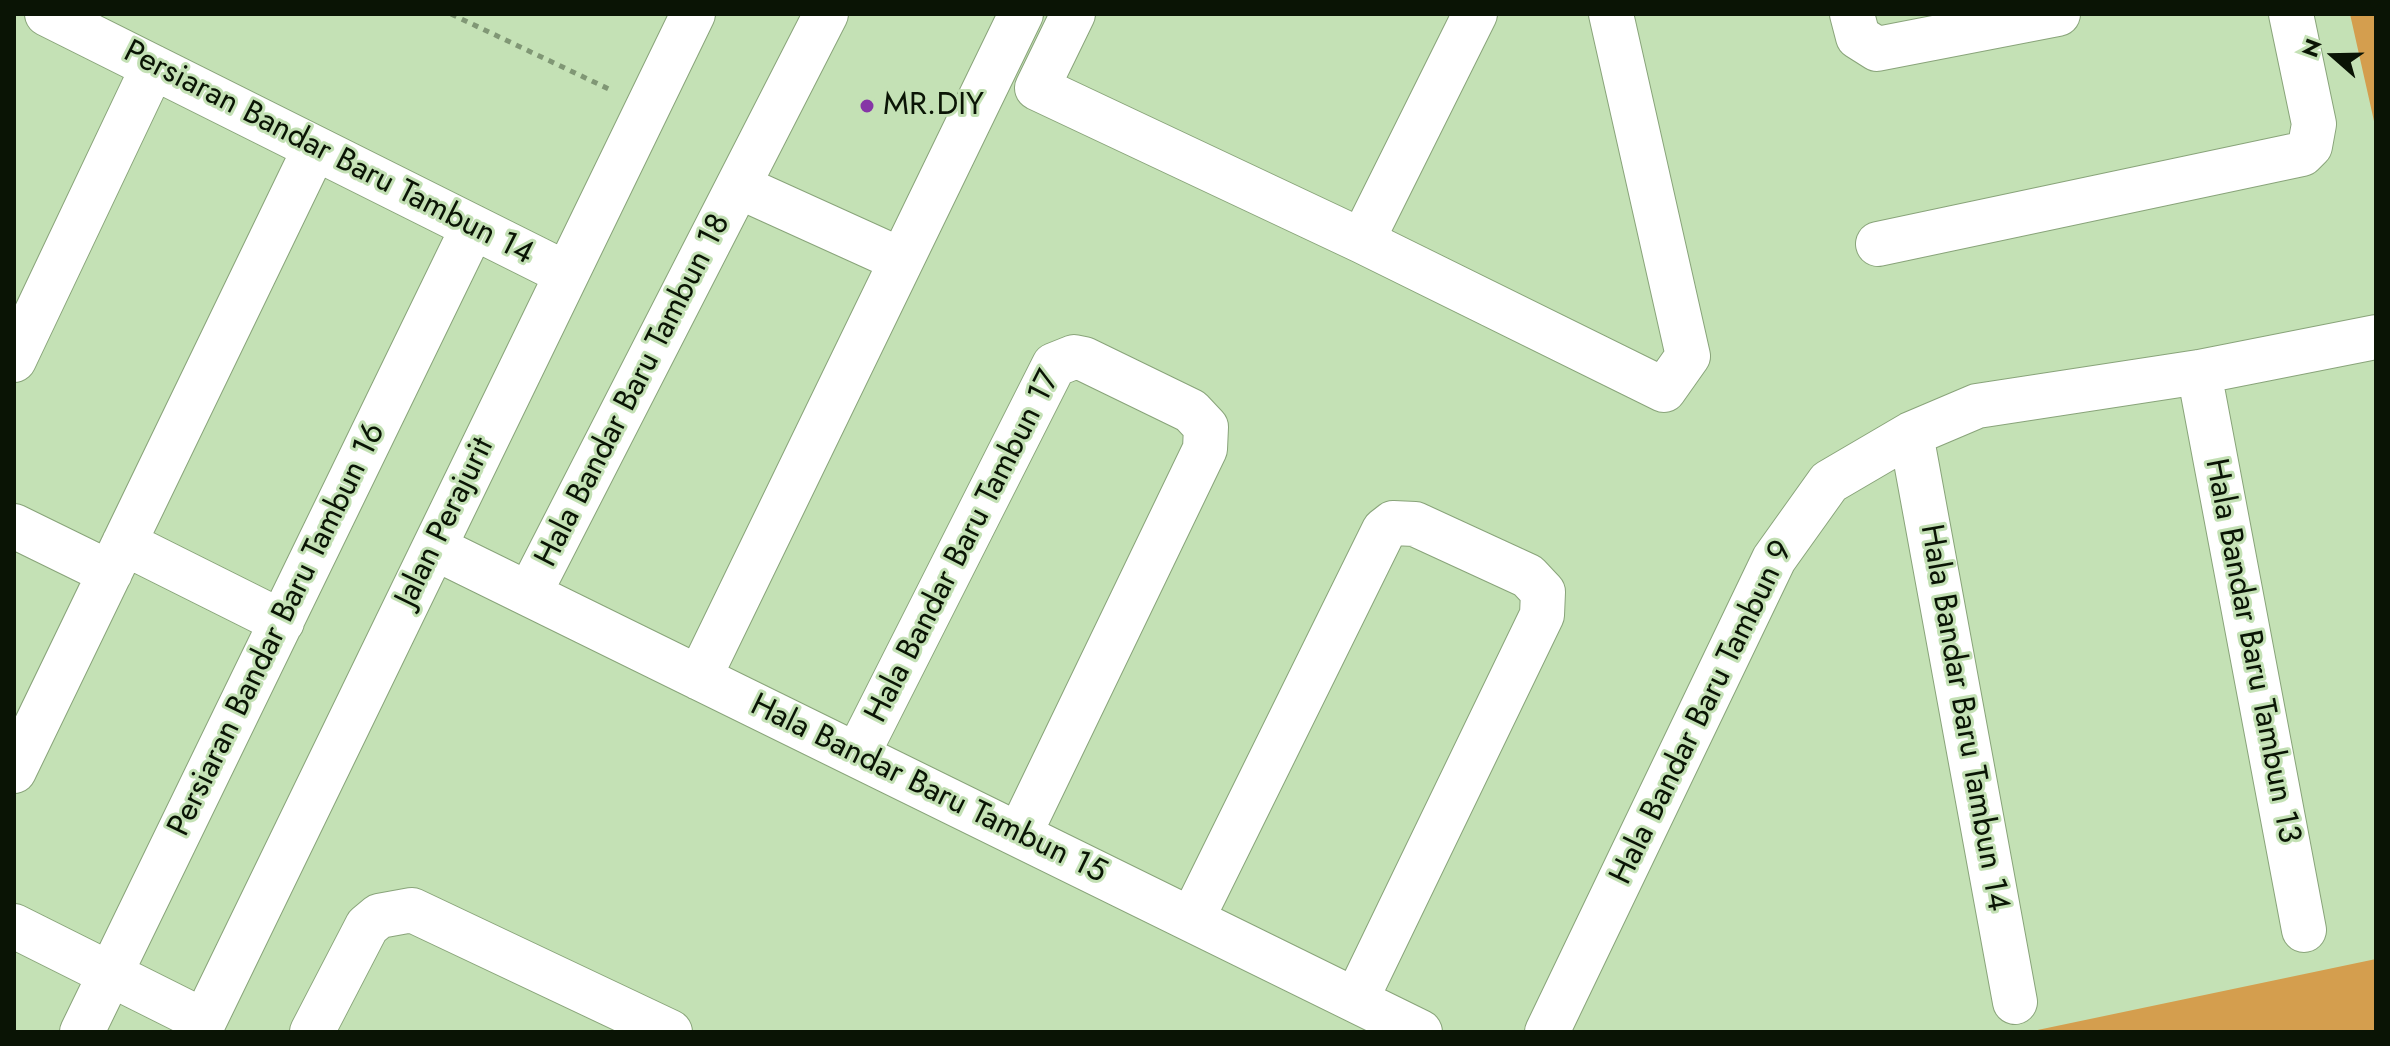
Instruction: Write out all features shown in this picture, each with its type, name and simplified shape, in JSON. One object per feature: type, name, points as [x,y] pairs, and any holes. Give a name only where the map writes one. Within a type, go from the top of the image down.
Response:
[{"type":"street","name":"Persiaran Bandar Baru Tambun 14","points":[[47,14],[565,273]]},
{"type":"street","name":"Jalan Perajurit","points":[[201,1026],[693,14]]},
{"type":"street","name":"Hala Bandar Baru Tambun 18","points":[[529,594],[826,14]]},
{"type":"street","points":[[699,678],[1021,14]]},
{"type":"street","points":[[1073,14],[1037,88],[1362,241],[1664,390],[1688,356],[1611,14]]},
{"type":"street","points":[[1362,241],[1475,14]]},
{"type":"street","points":[[1853,20],[1867,45],[1888,49],[2058,14]]},
{"type":"street","points":[[1878,244],[2302,154],[2310,146],[2314,124],[2291,14]]},
{"type":"street","points":[[14,360],[153,67]]},
{"type":"street","points":[[14,771],[315,148]]},
{"type":"street","points":[[740,187],[901,260]]},
{"type":"street","name":"Persiaran Bandar Baru Tambun 16","points":[[82,1032],[473,227]]},
{"type":"street","name":"Hala Bandar Baru Tambun 9","points":[[1547,1032],[1774,559],[1829,482],[1911,434],[1977,406],[2199,372],[2376,337]]},
{"type":"street","name":"Hala Bandar Baru Tambun 17","points":[[857,755],[1047,373],[1063,359],[1084,359],[1191,411],[1206,427],[1208,439],[1019,835]]},
{"type":"street","name":"Hala Bandar Baru Tambun 13","points":[[2199,372],[2304,930]]},
{"type":"street","name":"Hala Bandar Baru Tambun 14","points":[[1911,434],[2015,1002]]},
{"type":"street","points":[[1192,919],[1378,538],[1393,523],[1415,524],[1528,576],[1543,592],[1544,604],[1356,1000]]},
{"type":"street","points":[[14,526],[117,558],[282,622]]},
{"type":"street","name":"Hala Bandar Baru Tambun 15","points":[[435,548],[1420,1032]]},
{"type":"street","points":[[312,1032],[367,926],[379,916],[412,910],[670,1032]]},
{"type":"street","points":[[14,926],[111,975],[201,1026]]},
{"type":"path","points":[[451,14],[649,108]]},
{"type":"shaded area","points":[[2350,14],[2376,14],[2376,130]]},
{"type":"shaded area","points":[[2376,959],[2376,1032],[2028,1032]]},
{"type":"place","name":"MR.DIY","points":[[867,106]]}]
